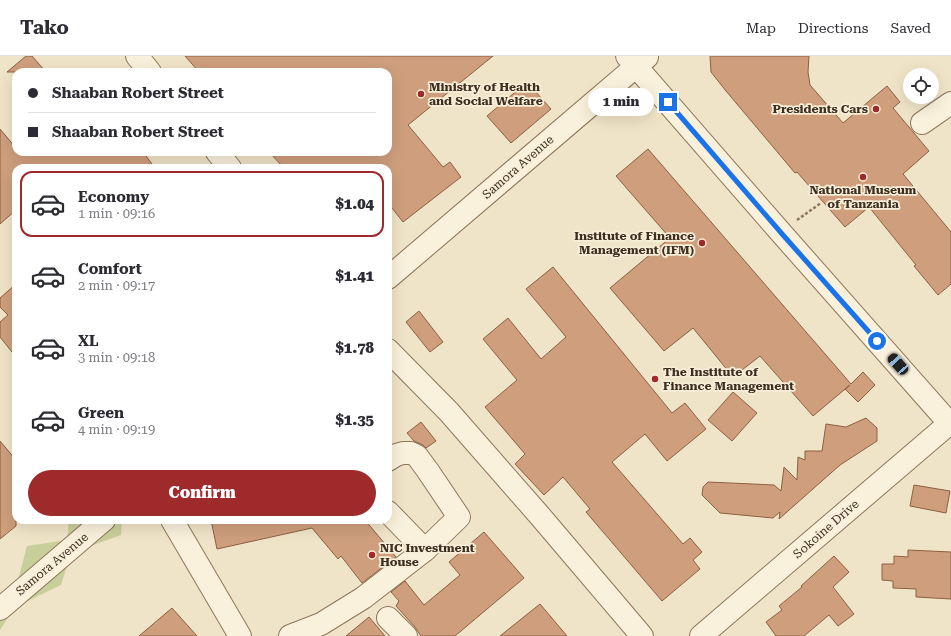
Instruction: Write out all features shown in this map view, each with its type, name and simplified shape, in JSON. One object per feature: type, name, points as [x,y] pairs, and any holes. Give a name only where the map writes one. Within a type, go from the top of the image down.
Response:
[{"type":"street","points":[[137,56],[147,68]]},
{"type":"street","points":[[637,59],[783,235],[951,423]]},
{"type":"street","name":"Samora Avenue","points":[[392,274],[637,59]]},
{"type":"street","points":[[922,123],[951,103]]},
{"type":"street","points":[[220,156],[227,164]]},
{"type":"street","points":[[392,354],[449,412],[642,636]]},
{"type":"street","name":"Sokoine Drive","points":[[701,636],[951,423]]},
{"type":"street","points":[[290,636],[321,624],[363,598],[425,550],[459,517],[417,456],[411,453],[403,453],[392,458]]},
{"type":"street","points":[[392,516],[425,550]]},
{"type":"street","name":"Samora Avenue","points":[[0,609],[99,524]]},
{"type":"street","points":[[174,524],[240,636]]},
{"type":"street","points":[[388,618],[406,636]]},
{"type":"path","points":[[783,235],[791,224],[821,203]]},
{"type":"green space","points":[[69,524],[122,524],[121,535],[71,553],[61,585],[15,607],[0,630],[0,596],[14,595],[27,546],[67,540]]},
{"type":"building","points":[[26,56],[32,56],[42,68],[12,68],[12,72],[7,72]]},
{"type":"building","points":[[185,56],[493,56],[408,125],[443,167],[450,162],[461,177],[403,222],[392,208],[392,164],[280,164],[273,156],[392,156],[392,68],[196,68]]},
{"type":"building","name":"National Museum of Tanzania","points":[[710,56],[809,56],[808,72],[810,85],[843,123],[887,86],[900,102],[893,108],[929,151],[903,174],[951,232],[951,284],[938,295],[869,207],[845,227],[797,172],[795,173],[711,72]]},
{"type":"building","points":[[527,82],[551,109],[511,143],[487,116]]},
{"type":"building","points":[[0,129],[12,143],[12,156],[146,156],[152,164],[12,164],[12,214],[0,224]]},
{"type":"building","points":[[648,149],[851,384],[863,372],[875,385],[858,402],[845,389],[813,416],[760,356],[733,377],[693,328],[664,351],[610,288],[670,238],[616,176]]},
{"type":"building","points":[[553,267],[672,413],[685,403],[706,429],[667,461],[645,434],[612,462],[683,544],[690,538],[702,552],[693,560],[700,569],[662,601],[586,512],[590,509],[563,477],[544,495],[515,464],[525,454],[485,407],[517,380],[483,339],[508,318],[541,359],[566,337],[526,289]]},
{"type":"building","points":[[12,288],[12,352],[0,337],[0,322],[8,315],[0,307],[0,298]]},
{"type":"building","points":[[419,311],[443,342],[430,352],[406,322]]},
{"type":"building","points":[[733,392],[757,413],[732,441],[708,420]]},
{"type":"building","points":[[866,418],[877,428],[877,441],[840,465],[779,519],[780,512],[773,518],[720,513],[702,495],[703,487],[708,482],[774,485],[781,491],[784,467],[797,480],[798,457],[805,460],[805,451],[822,451],[826,424],[846,427]]},
{"type":"building","points":[[421,422],[436,441],[426,448],[414,441],[407,433]]},
{"type":"building","points":[[0,441],[12,455],[12,524],[16,524],[16,526],[0,539]]},
{"type":"building","points":[[914,485],[950,491],[946,513],[910,506]]},
{"type":"building","points":[[212,524],[368,524],[396,557],[362,583],[341,556],[338,559],[312,528],[217,549]]},
{"type":"building","points":[[484,532],[524,578],[455,636],[421,636],[396,606],[399,601],[391,592],[405,581],[424,605],[460,575],[449,562]]},
{"type":"building","points":[[908,550],[951,552],[951,599],[916,597],[916,589],[893,588],[893,581],[882,580],[882,564],[894,564],[894,556],[908,557]]},
{"type":"building","points":[[834,556],[849,572],[833,587],[854,614],[838,626],[829,615],[804,636],[776,636],[766,622],[782,610],[779,606],[802,587],[801,586]]},
{"type":"building","points":[[540,604],[567,636],[500,636]]},
{"type":"building","points":[[172,608],[197,636],[139,636]]},
{"type":"building","points":[[369,617],[385,636],[346,636]]},
{"type":"place","name":"Ministry of Health and Social Welfare","points":[[421,94]]},
{"type":"place","name":"Presidents Cars","points":[[876,109]]},
{"type":"place","name":"National Museum of Tanzania","points":[[863,177]]},
{"type":"place","name":"Institute of Finance Management (IFM)","points":[[702,243]]},
{"type":"place","name":"The Institute of Finance Management","points":[[655,379]]},
{"type":"place","name":"NIC Investment House","points":[[372,555]]},
{"type":"route","points":[[668,102],[877,341]]}]
